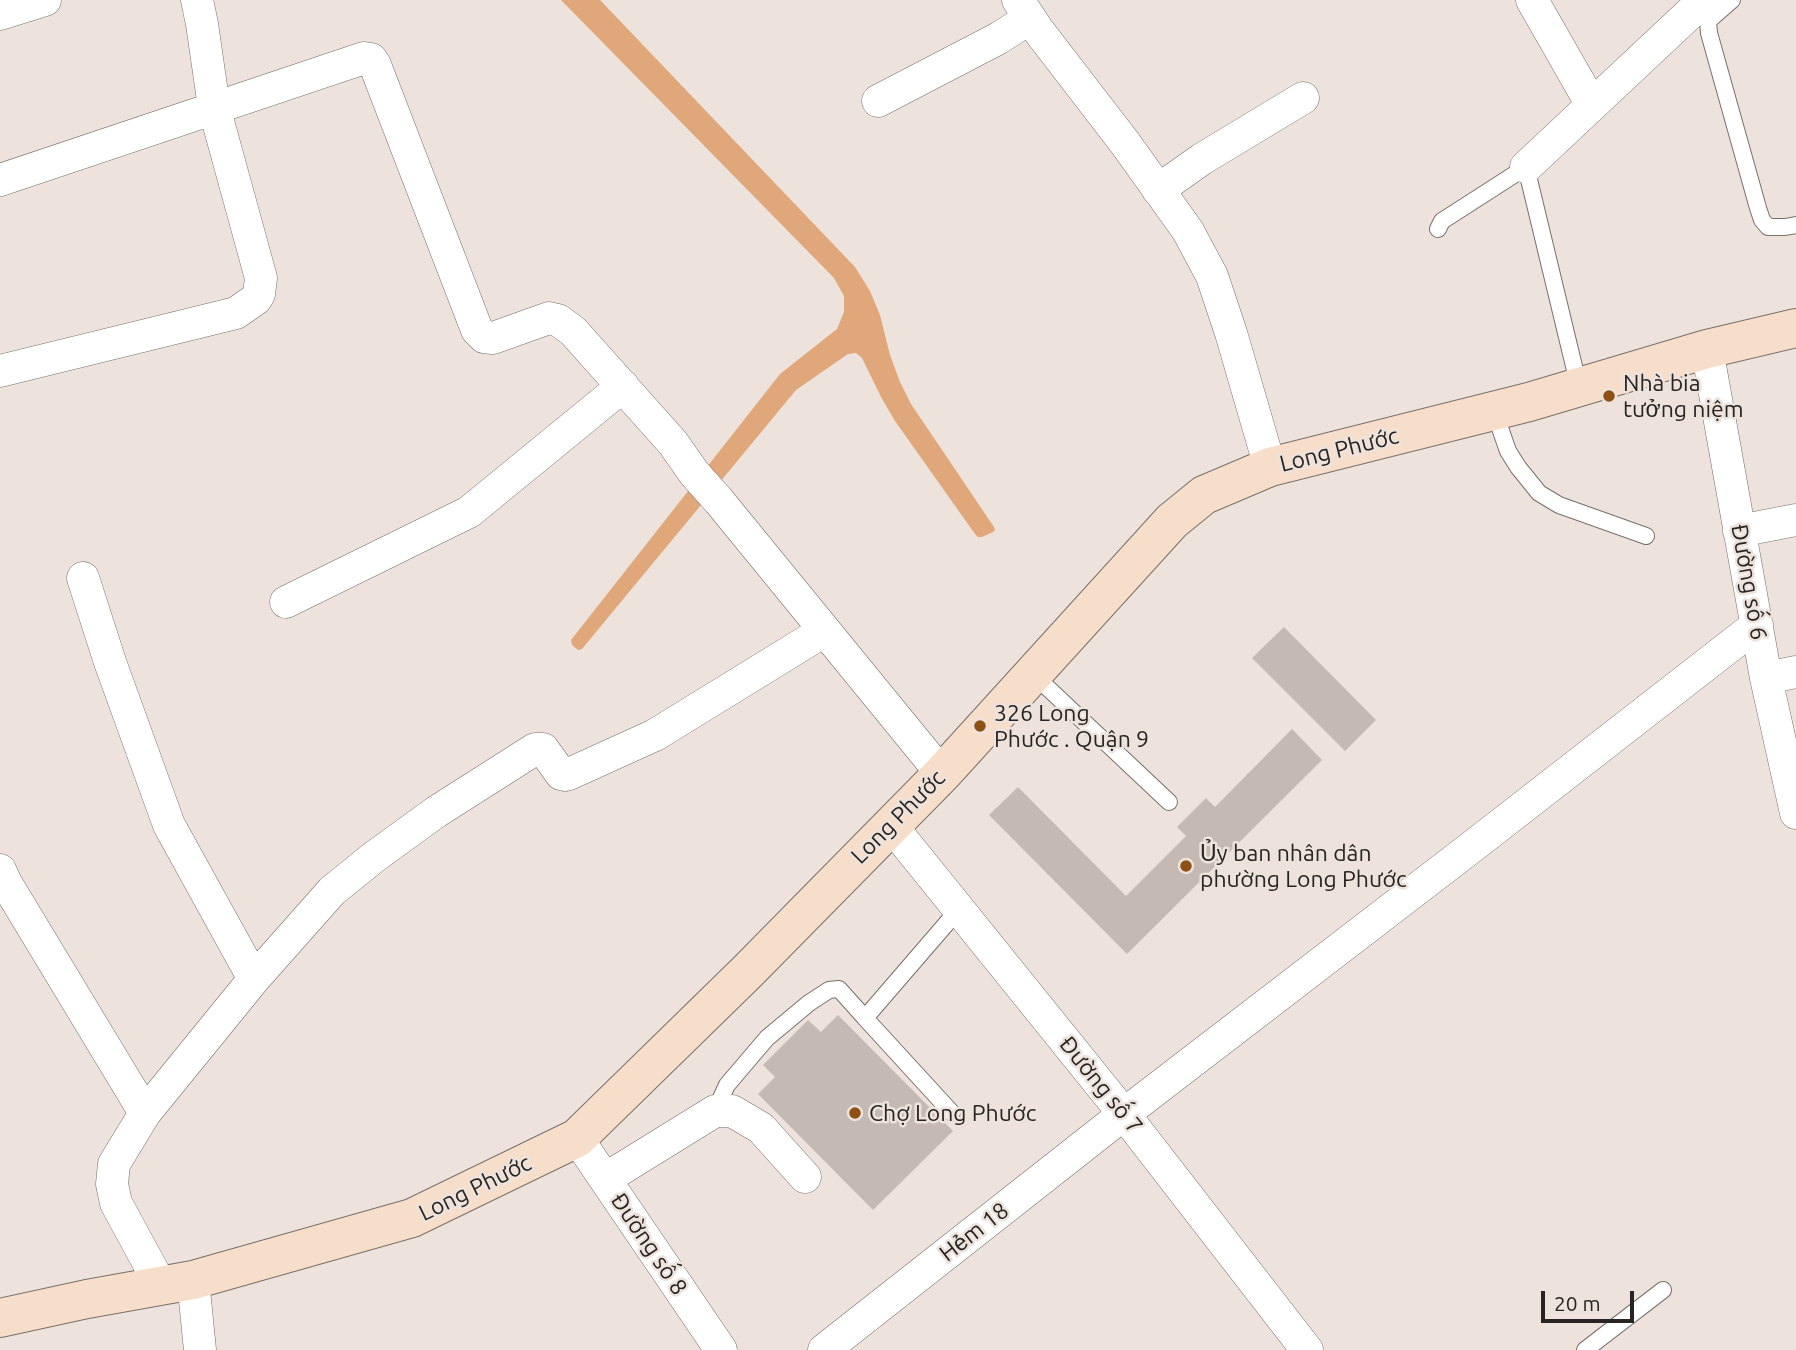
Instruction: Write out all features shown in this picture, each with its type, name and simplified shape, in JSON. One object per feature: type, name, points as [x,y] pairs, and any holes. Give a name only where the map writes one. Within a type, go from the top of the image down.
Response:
[{"type":"street","points":[[0,14],[45,0]]},
{"type":"street","points":[[0,370],[236,313],[256,299],[261,289],[261,278],[214,107],[197,0]]},
{"type":"street","points":[[1532,0],[1592,105]]},
{"type":"street","points":[[1526,167],[1704,0]]},
{"type":"street","points":[[878,101],[999,38],[1024,9],[1188,232],[1212,276],[1270,467]]},
{"type":"street","points":[[0,180],[364,58],[371,59],[477,330],[484,337],[493,338],[549,318],[558,320],[573,331],[673,443],[694,473],[942,774]]},
{"type":"street","points":[[1158,190],[1202,159],[1303,98]]},
{"type":"street","name":"Long Phước","points":[[0,1318],[177,1283],[412,1218],[577,1138],[748,971],[942,774],[1182,513],[1203,495],[1270,467],[1529,402],[1707,349],[1796,328]]},
{"type":"street","name":"Đường số 6","points":[[1707,349],[1757,625],[1781,675],[1796,813]]},
{"type":"street","points":[[286,602],[469,512],[623,386]]},
{"type":"street","points":[[1739,531],[1796,520]]},
{"type":"street","points":[[83,578],[110,662],[169,825],[254,979]]},
{"type":"street","name":"Hẻm 18","points":[[824,1350],[1124,1114],[1757,625]]},
{"type":"street","points":[[200,1350],[177,1283],[116,1203],[112,1184],[114,1164],[145,1112],[254,979],[332,891],[436,812],[535,749],[542,748],[561,774],[569,774],[655,735],[824,631]]},
{"type":"street","name":"Đường số 7","points":[[890,824],[1124,1114],[1307,1350]]},
{"type":"street","points":[[0,870],[145,1112]]},
{"type":"street","points":[[605,1179],[715,1111],[732,1111],[761,1128],[805,1177]]},
{"type":"street","name":"Đường số 8","points":[[577,1138],[721,1350]]},
{"type":"lane","points":[[1732,0],[1707,21],[1758,208],[1768,227],[1796,225]]},
{"type":"lane","points":[[1438,229],[1442,221],[1526,167],[1578,387]]},
{"type":"lane","points":[[1494,411],[1508,451],[1539,493],[1559,505],[1646,536]]},
{"type":"lane","points":[[1033,674],[1169,802]]},
{"type":"lane","points":[[865,1018],[959,909]]},
{"type":"lane","points":[[715,1111],[727,1085],[768,1038],[808,1003],[829,990],[839,989],[952,1112]]},
{"type":"lane","points":[[1585,1350],[1663,1290]]},
{"type":"shaded area","points":[[561,0],[600,0],[855,267],[870,291],[880,315],[890,355],[911,404],[994,527],[993,532],[982,537],[975,534],[895,421],[862,358],[856,353],[848,354],[796,390],[582,649],[578,650],[572,645],[571,640],[780,374],[837,329],[844,312],[844,296],[834,278]]},
{"type":"building","points":[[1284,627],[1376,720],[1345,751],[1252,658]]},
{"type":"building","name":"Ủy ban nhân dân phường Long Phước","points":[[1292,729],[1322,760],[1127,954],[989,815],[1018,787],[1126,896],[1186,836],[1177,827],[1206,798],[1215,807]]},
{"type":"building","name":"Chợ Long Phước","points":[[838,1015],[953,1131],[873,1210],[758,1094],[775,1077],[763,1065],[808,1020],[821,1032]]},
{"type":"place","name":"Nhà bia tưởng niệm","points":[[1609,396]]},
{"type":"place","name":"326 Long Phước . Quận 9","points":[[980,726]]},
{"type":"place","name":"Ủy ban nhân dân phường Long Phước","points":[[1186,866]]},
{"type":"place","name":"Chợ Long Phước","points":[[855,1113]]}]
